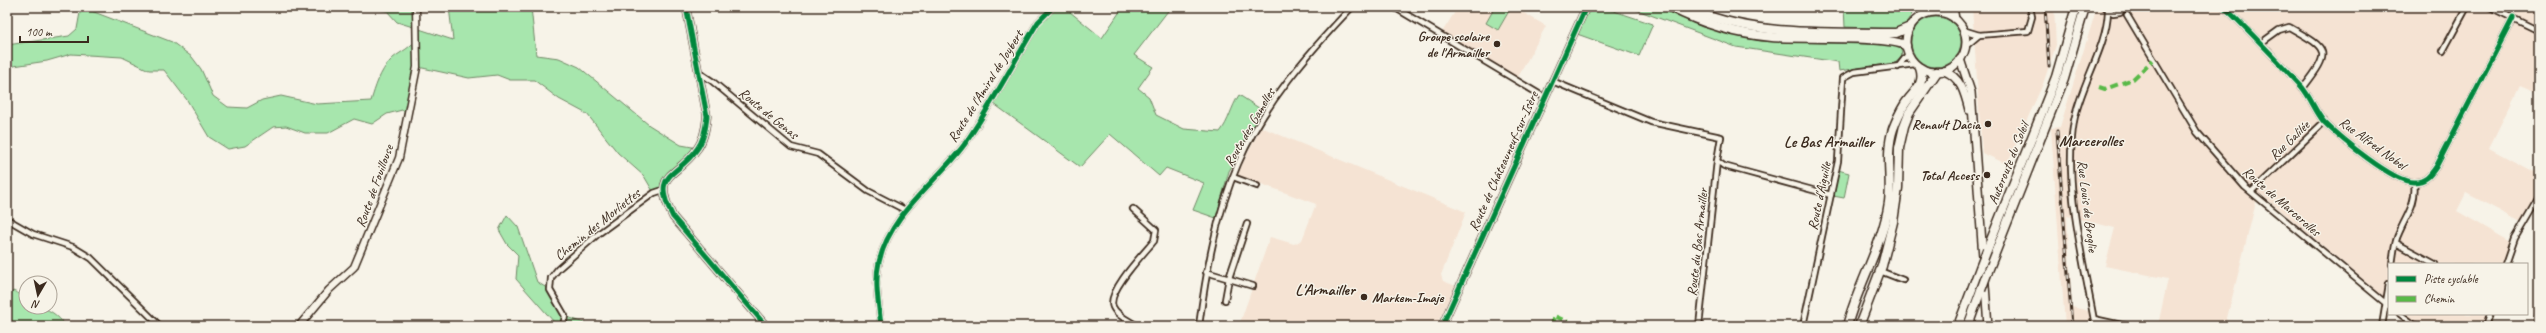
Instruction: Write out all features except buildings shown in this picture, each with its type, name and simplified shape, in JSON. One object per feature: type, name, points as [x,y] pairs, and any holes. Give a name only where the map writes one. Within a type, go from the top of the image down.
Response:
[{"type":"highway","points":[[1670,7],[1716,26],[1752,35],[1796,38],[1890,40],[1907,50]]},
{"type":"highway","points":[[1686,7],[1724,21],[1764,29],[1896,33],[1910,27]]},
{"type":"highway","name":"Autoroute du Soleil","points":[[1958,326],[2056,77],[2076,7]]},
{"type":"highway","name":"Autoroute du Soleil","points":[[1968,326],[1988,271],[2064,79],[2085,7]]},
{"type":"highway","points":[[1847,326],[1858,291],[1884,225],[1889,202],[1889,160],[1893,130],[1905,104],[1920,86],[1922,79],[1918,66]]},
{"type":"highway","points":[[1859,326],[1880,271],[1893,222],[1898,188],[1899,148],[1904,126],[1909,112],[1940,71]]},
{"type":"main road","points":[[1940,71],[1954,66],[1960,59],[1966,46],[1964,30],[1956,19],[1953,7]]},
{"type":"main road","points":[[1956,19],[1936,10],[1920,16],[1910,27],[1907,50],[1918,66],[1953,74],[1958,80],[1974,125]]},
{"type":"main road","points":[[1960,59],[1971,92],[1988,326]]},
{"type":"street","name":"Route de Fouillouse","points":[[299,326],[329,290],[354,267],[399,158],[417,67],[416,7]]},
{"type":"street","points":[[686,7],[699,70],[702,77],[707,116],[705,131],[698,148],[674,169],[666,180],[663,190],[665,201],[673,217],[766,326]]},
{"type":"street","name":"Route de l'Amiral de Joybert","points":[[881,326],[876,285],[879,262],[905,210],[965,143],[1038,22],[1053,7]]},
{"type":"street","name":"Route des Gamelles","points":[[1199,326],[1206,272],[1233,177],[1258,126],[1278,96],[1304,60],[1352,7]]},
{"type":"street","points":[[1394,7],[1544,97]]},
{"type":"street","name":"Route de Châteauneuf-sur-Isère","points":[[1442,326],[1544,97],[1586,7]]},
{"type":"street","points":[[1964,30],[1979,35],[2028,31],[2032,18],[2030,7]]},
{"type":"street","name":"Rue Alfred Nobel","points":[[2224,7],[2261,43],[2303,88],[2324,122],[2355,148],[2396,177],[2414,182],[2427,178],[2432,174],[2513,18]]},
{"type":"street","points":[[2443,51],[2467,7]]},
{"type":"street","points":[[2490,7],[2539,31]]},
{"type":"street","points":[[2109,11],[2122,9]]},
{"type":"street","name":"Route de Marcerolles","points":[[2122,9],[2197,132],[2252,191],[2387,305]]},
{"type":"street","name":"Rue Louis de Broglie","points":[[2095,326],[2070,161],[2074,121],[2082,91],[2108,21],[2109,11]]},
{"type":"street","points":[[2261,43],[2279,30],[2289,27],[2319,44],[2322,53],[2322,61],[2303,88]]},
{"type":"street","points":[[1966,46],[1979,35]]},
{"type":"street","points":[[1898,67],[1907,50]]},
{"type":"street","name":"Route d'Aiguille","points":[[1803,326],[1840,145],[1840,94],[1843,78],[1854,72],[1918,66]]},
{"type":"street","name":"Route de Genas","points":[[702,77],[791,147],[818,154],[868,191],[905,210]]},
{"type":"street","name":"Route du Bas Armailler","points":[[1552,81],[1651,122],[1721,137],[1699,326]]},
{"type":"street","name":"Rue Galilée","points":[[2252,191],[2324,122]]},
{"type":"street","points":[[1717,161],[1724,166],[1831,195]]},
{"type":"street","points":[[1233,177],[1257,186]]},
{"type":"street","points":[[2392,263],[2398,234],[2413,205],[2415,192],[2414,182]]},
{"type":"street","name":"Chemin des Morliettes","points":[[563,326],[565,316],[550,290],[551,278],[558,269],[598,234],[654,193],[663,190]]},
{"type":"street","points":[[2506,263],[2518,232],[2539,197]]},
{"type":"street","points":[[1133,209],[1156,230],[1154,241],[1114,290],[1112,303],[1116,312],[1137,326]]},
{"type":"street","points":[[7,219],[33,234],[72,247],[91,258],[160,326]]},
{"type":"street","points":[[1225,300],[1229,278],[1247,224]]},
{"type":"street","points":[[2396,243],[2432,263]]},
{"type":"street","points":[[1880,271],[1903,280]]},
{"type":"street","points":[[1206,272],[1253,286]]},
{"type":"street","points":[[2382,326],[2388,294]]},
{"type":"street","points":[[2536,326],[2539,314]]},
{"type":"street","points":[[2401,315],[2416,326]]},
{"type":"street","points":[[2486,326],[2490,315]]},
{"type":"street","points":[[2094,319],[2126,326]]},
{"type":"shaded area","name":"Groupe scolaire de l'Armailler","points":[[1458,7],[1514,7],[1546,26],[1517,79],[1441,34]]},
{"type":"shaded area","points":[[1972,7],[2054,7],[2056,45],[2043,84],[2007,164],[1982,153]]},
{"type":"shaded area","points":[[2097,7],[2539,7],[2539,93],[2520,85],[2489,148],[2539,175],[2539,193],[2521,222],[2466,193],[2457,211],[2511,242],[2504,263],[2388,263],[2388,300],[2262,195],[2256,202],[2225,326],[2186,324],[2158,325],[2168,279],[2105,266],[2115,228],[2067,216],[2072,307],[2089,311],[2092,326],[2065,326],[2051,128],[2060,127]]},
{"type":"shaded area","points":[[1261,127],[1466,212],[1441,275],[1443,281],[1456,286],[1436,326],[1248,326],[1240,323],[1270,237],[1294,244],[1302,240],[1316,204],[1237,175]]},
{"type":"shaded area","points":[[2407,315],[2488,315],[2484,326],[2422,326]]},
{"type":"green space","points":[[81,7],[172,42],[192,57],[201,69],[213,96],[228,107],[247,108],[262,100],[281,96],[317,104],[371,101],[378,80],[386,65],[417,39],[416,28],[453,40],[449,7],[531,7],[536,55],[559,58],[579,67],[649,125],[681,145],[698,148],[674,169],[663,190],[654,193],[644,176],[618,153],[587,114],[559,99],[534,80],[510,80],[497,75],[469,78],[418,67],[408,114],[402,110],[387,114],[372,124],[354,119],[328,133],[305,133],[286,126],[273,127],[245,146],[228,149],[209,137],[187,100],[164,70],[149,70],[122,57],[71,54],[47,61],[7,67],[7,45],[69,36],[77,29]]},
{"type":"green space","points":[[368,7],[416,7],[416,28],[397,22],[387,11]]},
{"type":"green space","points":[[1053,7],[1064,7],[1102,38],[1123,7],[1171,7],[1134,55],[1153,67],[1138,88],[1149,97],[1156,115],[1184,129],[1220,132],[1226,123],[1239,95],[1265,112],[1229,171],[1216,218],[1193,210],[1204,183],[1166,168],[1159,176],[1110,134],[1080,167],[990,101],[1038,22]]},
{"type":"green space","points":[[1495,7],[1503,7],[1509,11],[1498,30],[1486,23]]},
{"type":"green space","points":[[1591,7],[1602,7],[1653,24],[1639,56],[1577,34]]},
{"type":"green space","points":[[1629,7],[1659,7],[1702,27],[1761,41],[1895,45],[1901,48],[1902,57],[1895,63],[1839,71],[1838,62],[1736,47]]},
{"type":"green space","points":[[1844,7],[1909,7],[1912,14],[1905,26],[1897,29],[1845,27]]},
{"type":"green space","points":[[1936,17],[1946,19],[1954,24],[1959,32],[1961,42],[1959,52],[1954,60],[1946,65],[1936,67],[1926,65],[1918,60],[1913,52],[1911,42],[1913,32],[1918,24],[1926,19]]},
{"type":"green space","points":[[1838,170],[1849,173],[1844,198],[1833,196]]},
{"type":"green space","points":[[507,215],[518,227],[537,282],[550,290],[565,316],[592,326],[554,326],[554,322],[516,279],[518,255],[507,244],[499,230]]},
{"type":"green space","points":[[13,291],[18,293],[18,315],[56,315],[66,326],[7,326],[7,301]]},
{"type":"railway","points":[[2045,7],[2049,66]]},
{"type":"railway","points":[[2057,131],[2072,326]]},
{"type":"marked path","points":[[2099,87],[2105,89],[2133,79],[2153,60]]},
{"type":"marked path","points":[[1552,326],[1554,316],[1578,326]]},
{"type":"cycle path","points":[[686,7],[707,116],[706,125],[701,142],[697,149],[689,159],[668,177],[664,192],[673,217],[766,326]]},
{"type":"cycle path","points":[[881,326],[877,294],[877,278],[879,262],[885,244],[893,228],[915,199],[953,159],[964,145],[983,116],[1038,22],[1053,7]]},
{"type":"cycle path","points":[[1442,326],[1586,7]]},
{"type":"cycle path","points":[[2224,7],[2254,36],[2301,86],[2321,118],[2331,129],[2367,158],[2381,167],[2394,175],[2414,182],[2427,178],[2436,167],[2513,18]]},
{"type":"place","name":"Groupe scolaire de l'Armailler","points":[[1497,44]]},
{"type":"place","name":"Renault Dacia","points":[[1988,124]]},
{"type":"place","name":"Total Access","points":[[1987,175]]},
{"type":"place","name":"Markem-Imaje","points":[[1364,297]]},
{"type":"district","name":"Marcerolles","points":[[2091,140]]},
{"type":"district","name":"Le Bas Armailler","points":[[1829,141]]},
{"type":"district","name":"L'Armailler","points":[[1325,289]]}]
